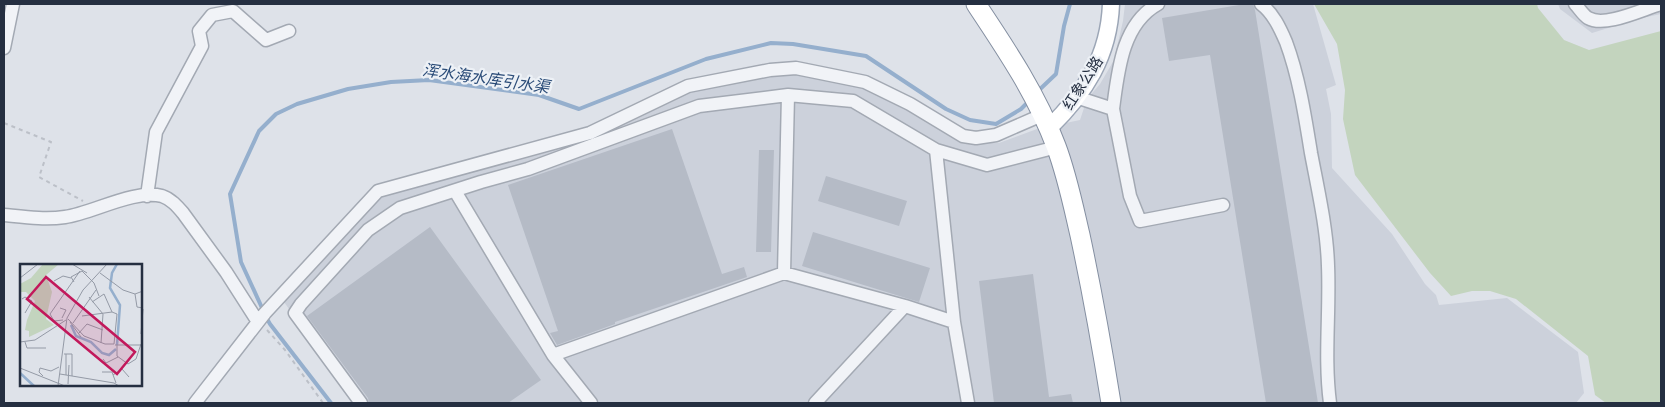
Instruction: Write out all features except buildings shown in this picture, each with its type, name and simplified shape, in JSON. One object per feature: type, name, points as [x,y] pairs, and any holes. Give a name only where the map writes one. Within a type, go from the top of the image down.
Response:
[{"type":"highway","points":[[976,4],[1022,76],[1057,146],[1086,263],[1111,403]]},
{"type":"main road","name":"红象公路","points":[[1043,116],[1076,97],[1094,70],[1105,47],[1109,32],[1111,4]]},
{"type":"street","points":[[4,48],[13,4]]},
{"type":"street","points":[[1158,4],[1140,17],[1131,32],[1121,61],[1113,109],[1130,196],[1140,221],[1223,205]]},
{"type":"street","points":[[1261,4],[1269,11],[1277,23],[1290,53],[1314,167],[1328,264],[1327,355],[1330,403]]},
{"type":"street","points":[[1575,4],[1587,18],[1596,22],[1613,20],[1661,4]]},
{"type":"street","points":[[147,196],[156,132],[202,46],[199,31],[212,14],[233,11],[266,40],[289,31]]},
{"type":"street","points":[[195,403],[275,302],[378,191],[590,133],[688,86],[770,70],[796,68],[864,82],[910,104],[963,136],[976,138],[996,135],[1043,116]]},
{"type":"street","points":[[784,274],[788,95]]},
{"type":"street","points":[[361,403],[295,313],[307,297],[368,230],[400,208],[528,169],[699,106],[788,95],[853,101],[936,150],[987,165],[1057,146]]},
{"type":"street","points":[[1076,97],[1113,109]]},
{"type":"street","points":[[936,150],[954,322],[968,403]]},
{"type":"street","points":[[455,191],[553,355],[591,403]]},
{"type":"street","points":[[4,215],[58,218],[76,215],[123,199],[163,196],[183,212],[262,318]]},
{"type":"street","points":[[553,355],[784,274],[905,306],[954,322]]},
{"type":"street","points":[[816,403],[905,306]]},
{"type":"path","points":[[4,123],[51,142],[39,176],[96,208]]},
{"type":"path","points":[[262,318],[323,403]]},
{"type":"shaded area","points":[[1125,4],[1313,4],[1336,85],[1326,89],[1331,114],[1332,168],[1392,234],[1425,284],[1436,295],[1439,305],[1507,298],[1578,352],[1584,393],[1576,403],[357,403],[284,302],[378,195],[652,110],[701,88],[794,71],[871,89],[962,141],[971,143],[999,143],[1037,129],[1080,120],[1087,99],[1100,84],[1114,60]]},
{"type":"shaded area","points":[[1558,4],[1661,4],[1661,14],[1637,19],[1592,33],[1560,9]]},
{"type":"green space","points":[[1314,4],[1537,4],[1538,8],[1564,40],[1589,50],[1661,31],[1661,403],[1606,403],[1595,395],[1588,356],[1516,299],[1490,291],[1472,291],[1451,296],[1430,273],[1355,175],[1343,119],[1345,90],[1337,44]]},
{"type":"waterway","name":"浑水海水库引水渠","points":[[1037,92],[1056,74],[1064,26],[1070,4]]},
{"type":"waterway","name":"浑水海水库引水渠","points":[[263,310],[241,262],[230,194],[259,131],[276,114],[297,104],[348,89],[391,82],[429,80],[539,95],[579,109],[706,59],[771,43],[793,44],[866,56],[946,109],[970,120],[996,124],[1021,109],[1029,101]]},
{"type":"waterway","name":"浑水海水库引水渠","points":[[266,317],[331,403]]}]
